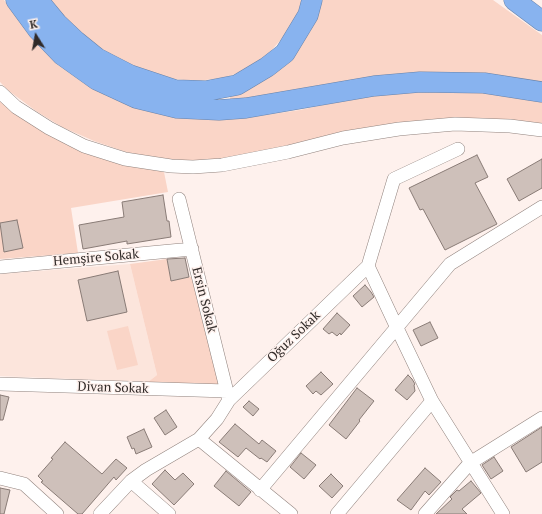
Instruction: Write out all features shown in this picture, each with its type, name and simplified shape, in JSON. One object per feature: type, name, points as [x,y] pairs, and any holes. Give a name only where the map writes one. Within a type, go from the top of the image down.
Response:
[{"type":"highway","points":[[16,0],[38,30],[62,55],[97,80],[136,98],[177,108],[219,110],[246,108],[374,86],[420,82],[484,83],[542,92]]},
{"type":"highway","points":[[38,0],[57,23],[76,41],[97,58],[130,76],[175,90],[206,91],[236,85],[267,67],[285,53],[308,15],[312,0]]},
{"type":"highway","points":[[514,0],[542,20]]},
{"type":"street","points":[[0,92],[16,107],[49,128],[84,146],[126,159],[171,166],[193,167],[222,165],[288,152],[343,138],[413,128],[455,124],[510,126],[542,130]]},
{"type":"street","name":"Oğuz Sokak","points":[[100,514],[131,481],[146,470],[199,439],[217,419],[228,396],[368,266],[394,179],[458,149]]},
{"type":"street","name":"Ersin Sokak","points":[[179,200],[228,396]]},
{"type":"street","points":[[260,490],[450,264],[542,207]]},
{"type":"street","name":"Hemşire Sokak","points":[[0,266],[192,249]]},
{"type":"street","points":[[368,266],[396,328],[432,401],[503,514]]},
{"type":"street","name":"Divan Sokak","points":[[0,384],[228,396]]},
{"type":"street","points":[[337,514],[432,401]]},
{"type":"street","points":[[425,514],[470,463],[542,418]]},
{"type":"street","points":[[199,439],[291,514]]},
{"type":"street","points":[[0,478],[24,484],[57,514]]},
{"type":"street","points":[[131,481],[170,514]]},
{"type":"shaded area","points":[[0,0],[4,0],[29,35],[58,65],[85,84],[111,98],[143,109],[213,119],[252,117],[300,110],[351,99],[395,93],[489,93],[542,102],[542,126],[511,120],[222,159],[192,161],[158,159],[126,152],[94,141],[62,127],[36,111],[9,91],[0,82]]},
{"type":"shaded area","points":[[51,0],[302,0],[299,13],[286,34],[269,53],[248,69],[224,78],[196,81],[173,79],[139,69],[113,56],[86,39],[65,18]]},
{"type":"shaded area","points":[[322,0],[493,0],[542,35],[542,85],[230,102],[230,92],[291,57],[310,32]]},
{"type":"shaded area","points":[[0,99],[126,164],[164,172],[168,192],[71,208],[78,253],[0,259]]},
{"type":"shaded area","points":[[167,259],[171,281],[194,276],[220,385],[148,382],[157,375],[130,264]]},
{"type":"shaded area","points":[[130,264],[157,375],[148,382],[0,376],[0,274]]},
{"type":"shaded area","points":[[128,326],[138,365],[117,370],[107,331]]},
{"type":"building","points":[[477,155],[488,177],[475,183],[497,224],[445,250],[423,209],[420,210],[409,188]]},
{"type":"building","points":[[542,159],[542,188],[519,201],[507,179]]},
{"type":"building","points":[[163,195],[171,237],[127,244],[127,241],[83,249],[79,225],[124,217],[122,202]]},
{"type":"building","points":[[17,220],[23,248],[4,252],[0,223]]},
{"type":"building","points":[[185,258],[189,277],[171,281],[167,259]]},
{"type":"building","points":[[118,271],[127,312],[87,321],[78,280]]},
{"type":"building","points":[[365,285],[374,297],[362,307],[353,296]]},
{"type":"building","points":[[337,313],[350,325],[341,335],[340,333],[337,336],[332,332],[329,334],[323,329]]},
{"type":"building","points":[[430,322],[438,338],[421,346],[413,330]]},
{"type":"building","points":[[321,372],[333,384],[321,395],[316,391],[313,394],[306,386]]},
{"type":"building","points":[[408,375],[415,384],[415,391],[407,400],[395,390]]},
{"type":"building","points":[[357,388],[374,401],[346,439],[329,425]]},
{"type":"building","points":[[0,395],[9,397],[3,420],[0,420]]},
{"type":"building","points":[[249,401],[259,409],[253,416],[243,407]]},
{"type":"building","points":[[166,410],[177,427],[165,435],[154,418]]},
{"type":"building","points":[[235,424],[259,444],[262,440],[276,451],[267,462],[261,458],[260,459],[246,448],[238,457],[219,442]]},
{"type":"building","points":[[542,427],[542,462],[526,472],[511,447]]},
{"type":"building","points":[[144,429],[152,447],[136,454],[127,437]]},
{"type":"building","points":[[65,442],[102,474],[116,459],[127,468],[116,480],[114,477],[82,514],[78,514],[41,482],[43,481],[38,476]]},
{"type":"building","points":[[301,453],[316,465],[304,479],[290,467]]},
{"type":"building","points":[[494,457],[503,471],[491,479],[482,465]]},
{"type":"building","points":[[425,468],[441,482],[429,495],[425,491],[411,510],[397,500]]},
{"type":"building","points":[[165,470],[175,480],[183,473],[194,484],[174,505],[152,484]]},
{"type":"building","points":[[226,471],[251,492],[239,506],[214,486]]},
{"type":"building","points":[[331,474],[343,486],[332,498],[319,486]]},
{"type":"building","points":[[471,481],[481,493],[462,509],[467,514],[436,514],[452,499],[450,497],[457,490],[459,491]]},
{"type":"building","points":[[0,488],[10,490],[4,514],[0,514]]}]
